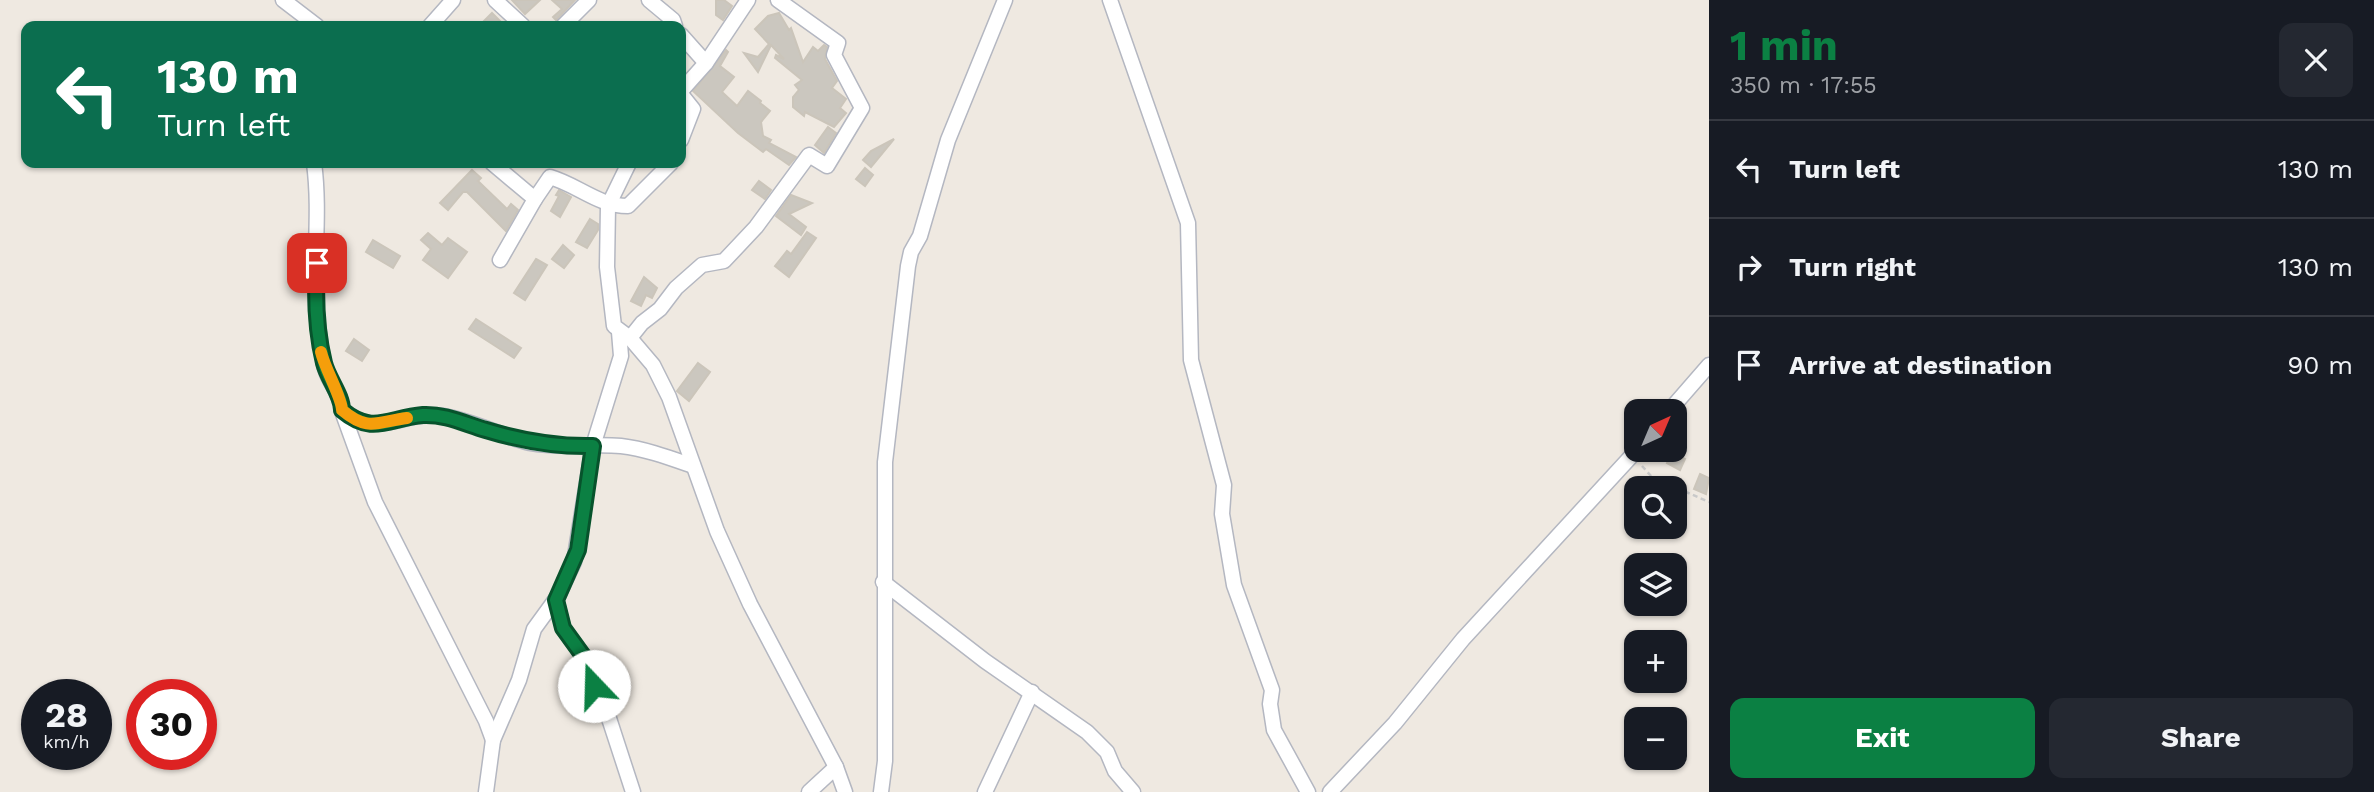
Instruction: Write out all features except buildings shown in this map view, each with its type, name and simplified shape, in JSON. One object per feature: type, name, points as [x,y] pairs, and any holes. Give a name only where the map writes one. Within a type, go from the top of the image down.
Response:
[{"type":"street","points":[[282,0],[310,21]]},
{"type":"street","points":[[434,21],[453,0]]},
{"type":"street","points":[[495,0],[518,21]]},
{"type":"street","points":[[568,21],[589,0]]},
{"type":"street","points":[[649,0],[673,21]]},
{"type":"street","points":[[686,86],[706,63],[748,0]]},
{"type":"street","points":[[486,792],[493,740],[519,680],[534,629],[556,600],[578,550],[593,446],[625,335],[660,309],[676,288],[702,265],[724,261],[756,227],[809,155],[827,166],[862,108],[834,55],[838,43],[778,0]]},
{"type":"street","points":[[881,792],[885,753],[885,462],[909,259],[920,236],[948,140],[1005,0]]},
{"type":"street","points":[[1110,0],[1188,223],[1191,360],[1224,485],[1222,514],[1234,585],[1272,690],[1270,704],[1274,730],[1308,792]]},
{"type":"street","points":[[686,41],[706,63]]},
{"type":"street","points":[[686,99],[693,109],[686,127]]},
{"type":"street","points":[[315,168],[319,202],[317,316],[327,372],[342,402],[342,410],[375,502],[486,720],[493,740]]},
{"type":"street","points":[[498,168],[535,199]]},
{"type":"street","points":[[627,168],[608,206],[607,267],[614,326],[653,365],[669,397],[716,531],[750,604],[836,767],[845,792]]},
{"type":"street","points":[[500,260],[550,177],[580,189],[608,206],[628,206],[666,168]]},
{"type":"street","points":[[1679,399],[1709,365]]},
{"type":"street","points":[[342,410],[363,425],[423,415],[442,416],[530,443],[562,447],[630,448],[693,466]]},
{"type":"street","points":[[1330,792],[1395,723],[1511,586],[1626,462]]},
{"type":"street","points":[[883,582],[1102,746],[1115,771],[1133,792]]},
{"type":"street","points":[[556,600],[566,635],[584,657],[596,691],[604,703],[633,792]]},
{"type":"street","points":[[985,792],[1032,692]]},
{"type":"street","points":[[809,792],[836,767]]},
{"type":"path","points":[[1641,462],[1653,477],[1709,502]]},
{"type":"slow traffic","points":[[321,352],[332,385],[342,402],[342,410],[354,420],[363,425],[374,425],[407,418]]},
{"type":"route","points":[[317,263],[317,316],[322,354],[332,385],[342,402],[342,410],[354,420],[363,425],[374,425],[423,415],[442,416],[530,443],[562,447],[593,446],[578,550],[556,600],[566,635],[584,657],[594,686]]}]
